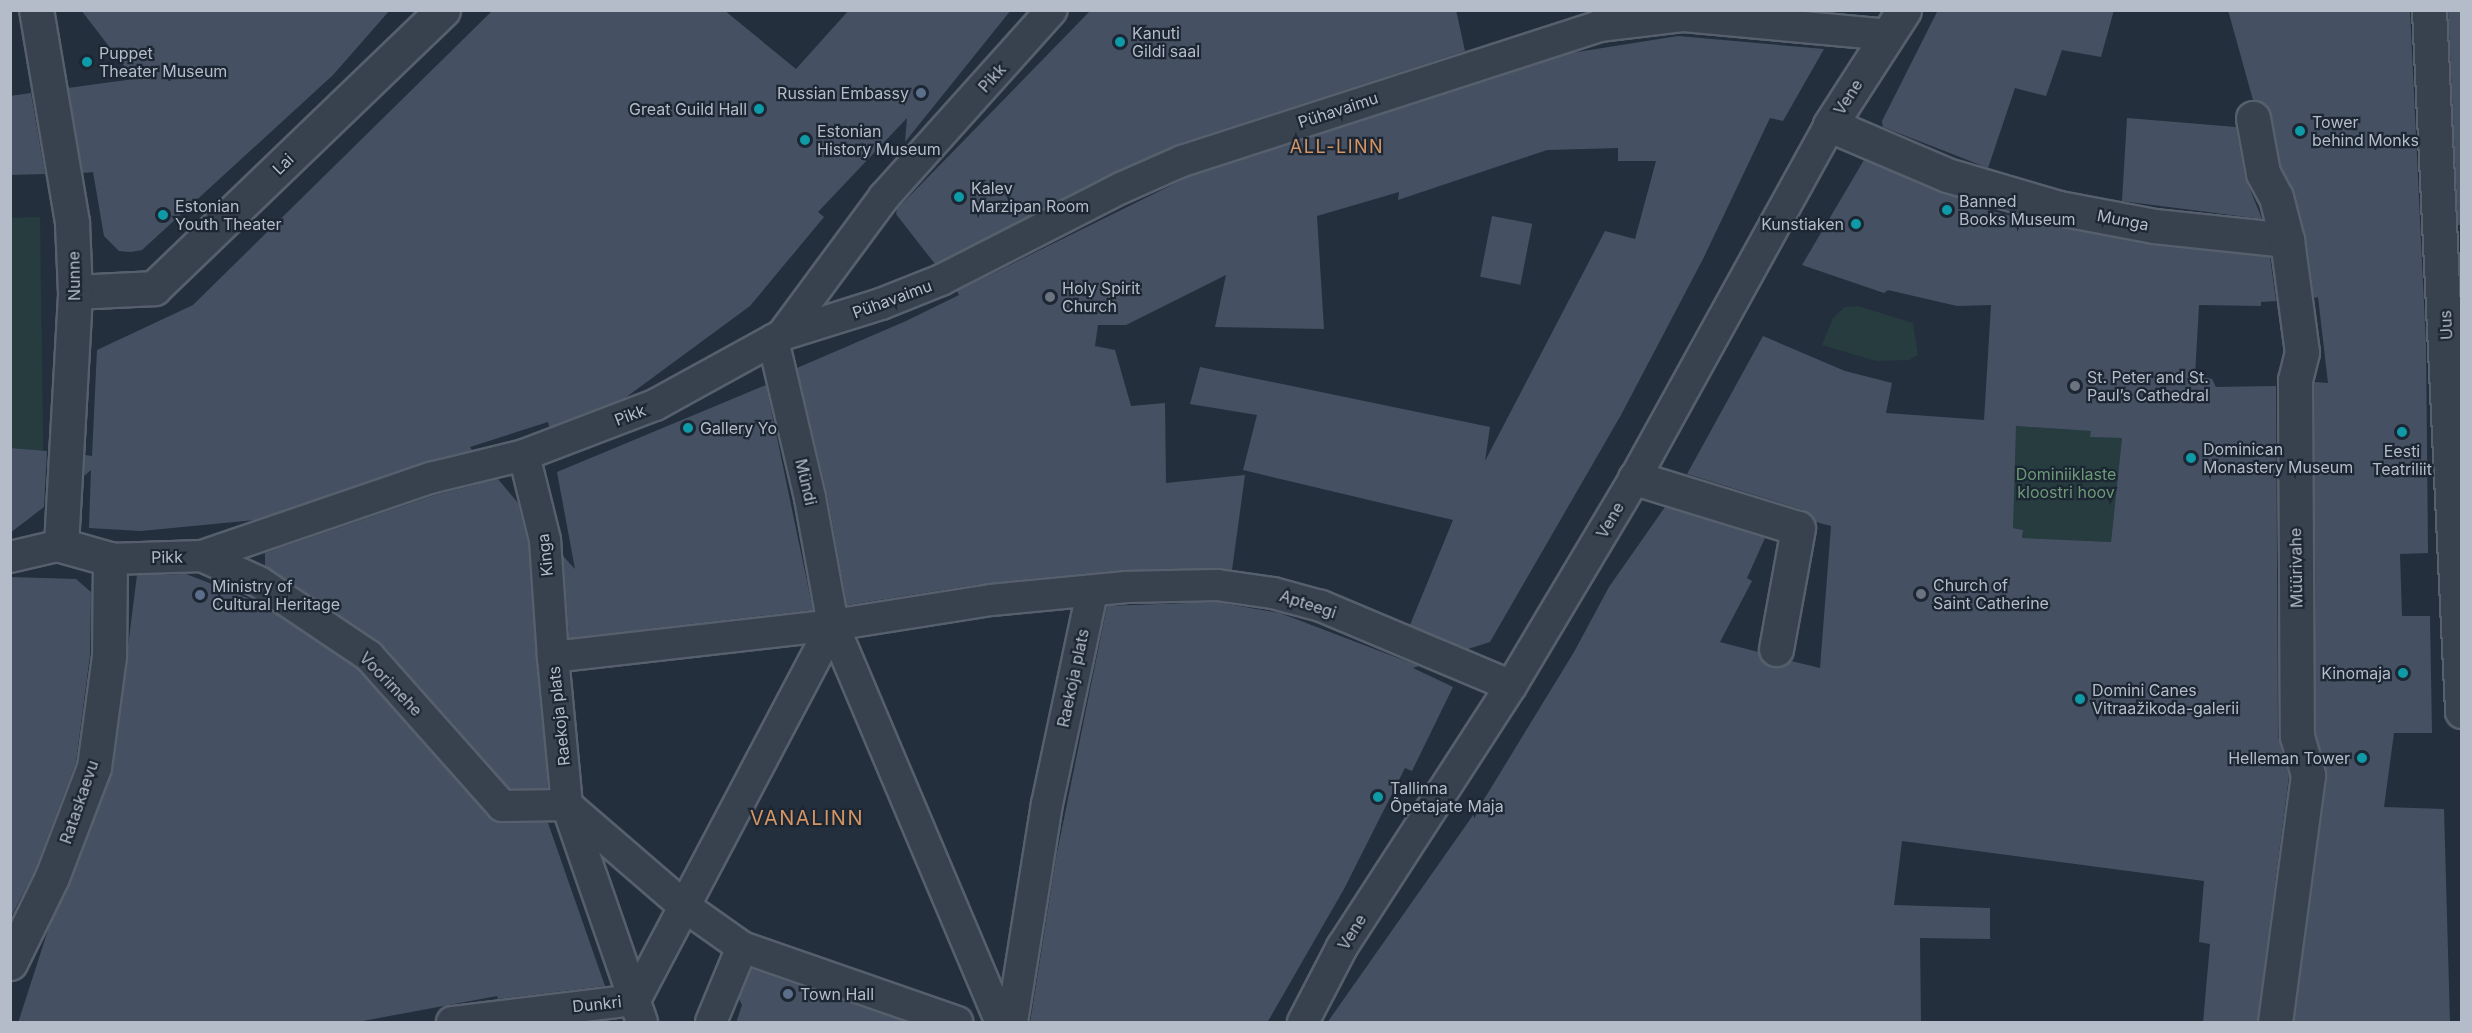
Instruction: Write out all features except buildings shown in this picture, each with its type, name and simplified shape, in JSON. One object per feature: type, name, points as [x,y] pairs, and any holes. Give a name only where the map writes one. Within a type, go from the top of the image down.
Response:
[{"type":"street","name":"Nunne","points":[[36,10],[68,186],[75,292],[61,545]]},
{"type":"street","name":"Lai","points":[[75,292],[154,288],[443,10]]},
{"type":"street","name":"Pikk","points":[[61,545],[110,559],[201,556],[430,478],[524,455],[655,405],[777,337],[884,197],[1052,10]]},
{"type":"street","name":"Uus","points":[[2429,10],[2462,711]]},
{"type":"street","name":"Pühavaimu","points":[[777,337],[881,304],[941,280],[1121,188],[1182,161],[1599,26],[1684,16],[1896,23]]},
{"type":"street","name":"Vene","points":[[1303,1023],[1342,947],[1511,686],[1635,478],[1830,125],[1896,23]]},
{"type":"street","name":"Müürivahe","points":[[2253,118],[2263,173],[2276,197],[2286,240],[2302,352],[2295,380],[2297,736],[2308,775],[2275,1023]]},
{"type":"street","name":"Munga","points":[[1830,125],[1947,175],[2059,208],[2154,226],[2286,240]]},
{"type":"street","name":"Mündi","points":[[777,337],[833,626]]},
{"type":"street","name":"Kinga","points":[[524,455],[545,540],[553,657]]},
{"type":"street","points":[[1635,478],[1798,528],[1776,649]]},
{"type":"street","points":[[10,557],[61,545]]},
{"type":"street","name":"Voorimehe","points":[[201,556],[259,582],[369,656],[502,806],[567,805]]},
{"type":"street","name":"Rataskaevu","points":[[10,963],[52,877],[94,767],[109,656],[110,559]]},
{"type":"street","name":"Apteegi","points":[[1092,592],[1174,584],[1273,593],[1348,617],[1511,686]]},
{"type":"street","name":"Raekoja plats","points":[[639,1011],[567,805],[553,657],[833,626],[991,600],[1092,592],[1047,804],[1012,1023]]},
{"type":"street","points":[[639,1011],[684,906],[833,626]]},
{"type":"street","points":[[833,626],[1001,1023]]},
{"type":"street","points":[[567,805],[684,906],[742,947],[957,1023]]},
{"type":"street","points":[[711,1023],[742,947]]},
{"type":"street","name":"Dunkri","points":[[452,1023],[639,1011]]},
{"type":"green space","points":[[40,217],[43,451],[11,448],[10,218]]},
{"type":"green space","points":[[1858,306],[1913,323],[1918,355],[1909,360],[1876,361],[1822,345],[1833,318],[1845,307]]},
{"type":"green space","name":"Dominiiklaste kloostri hoov","points":[[2016,426],[2091,431],[2091,437],[2122,438],[2111,542],[2022,538],[2023,530],[2010,527]]},
{"type":"place","name":"Kanuti Gildi saal","points":[[1120,42]]},
{"type":"place","name":"Puppet Theater Museum","points":[[87,62]]},
{"type":"place","name":"Russian Embassy","points":[[921,93]]},
{"type":"place","name":"Great Guild Hall","points":[[759,109]]},
{"type":"place","name":"Tower behind Monks","points":[[2300,131]]},
{"type":"place","name":"Estonian History Museum","points":[[805,140]]},
{"type":"place","name":"Kalev Marzipan Room","points":[[959,197]]},
{"type":"place","name":"Banned Books Museum","points":[[1947,210]]},
{"type":"place","name":"Estonian Youth Theater","points":[[163,215]]},
{"type":"place","name":"Kunstiaken","points":[[1856,224]]},
{"type":"place","name":"Holy Spirit Church","points":[[1050,297]]},
{"type":"place","name":"St. Peter and St. Paul’s Cathedral","points":[[2075,386]]},
{"type":"place","name":"Gallery Yo","points":[[688,428]]},
{"type":"place","name":"Eesti Teatriliit","points":[[2402,432]]},
{"type":"place","name":"Dominican Monastery Museum","points":[[2191,458]]},
{"type":"place","name":"Church of Saint Catherine","points":[[1921,594]]},
{"type":"place","name":"Ministry of Cultural Heritage","points":[[200,595]]},
{"type":"place","name":"Kinomaja","points":[[2403,673]]},
{"type":"place","name":"Domini Canes Vitraažikoda-galerii","points":[[2080,699]]},
{"type":"place","name":"Helleman Tower","points":[[2362,758]]},
{"type":"place","name":"Tallinna Õpetajate Maja","points":[[1378,797]]},
{"type":"place","name":"Town Hall","points":[[788,994]]},
{"type":"district","name":"ALL-LINN","points":[[1337,147]]},
{"type":"district","name":"VANALINN","points":[[807,818]]}]
